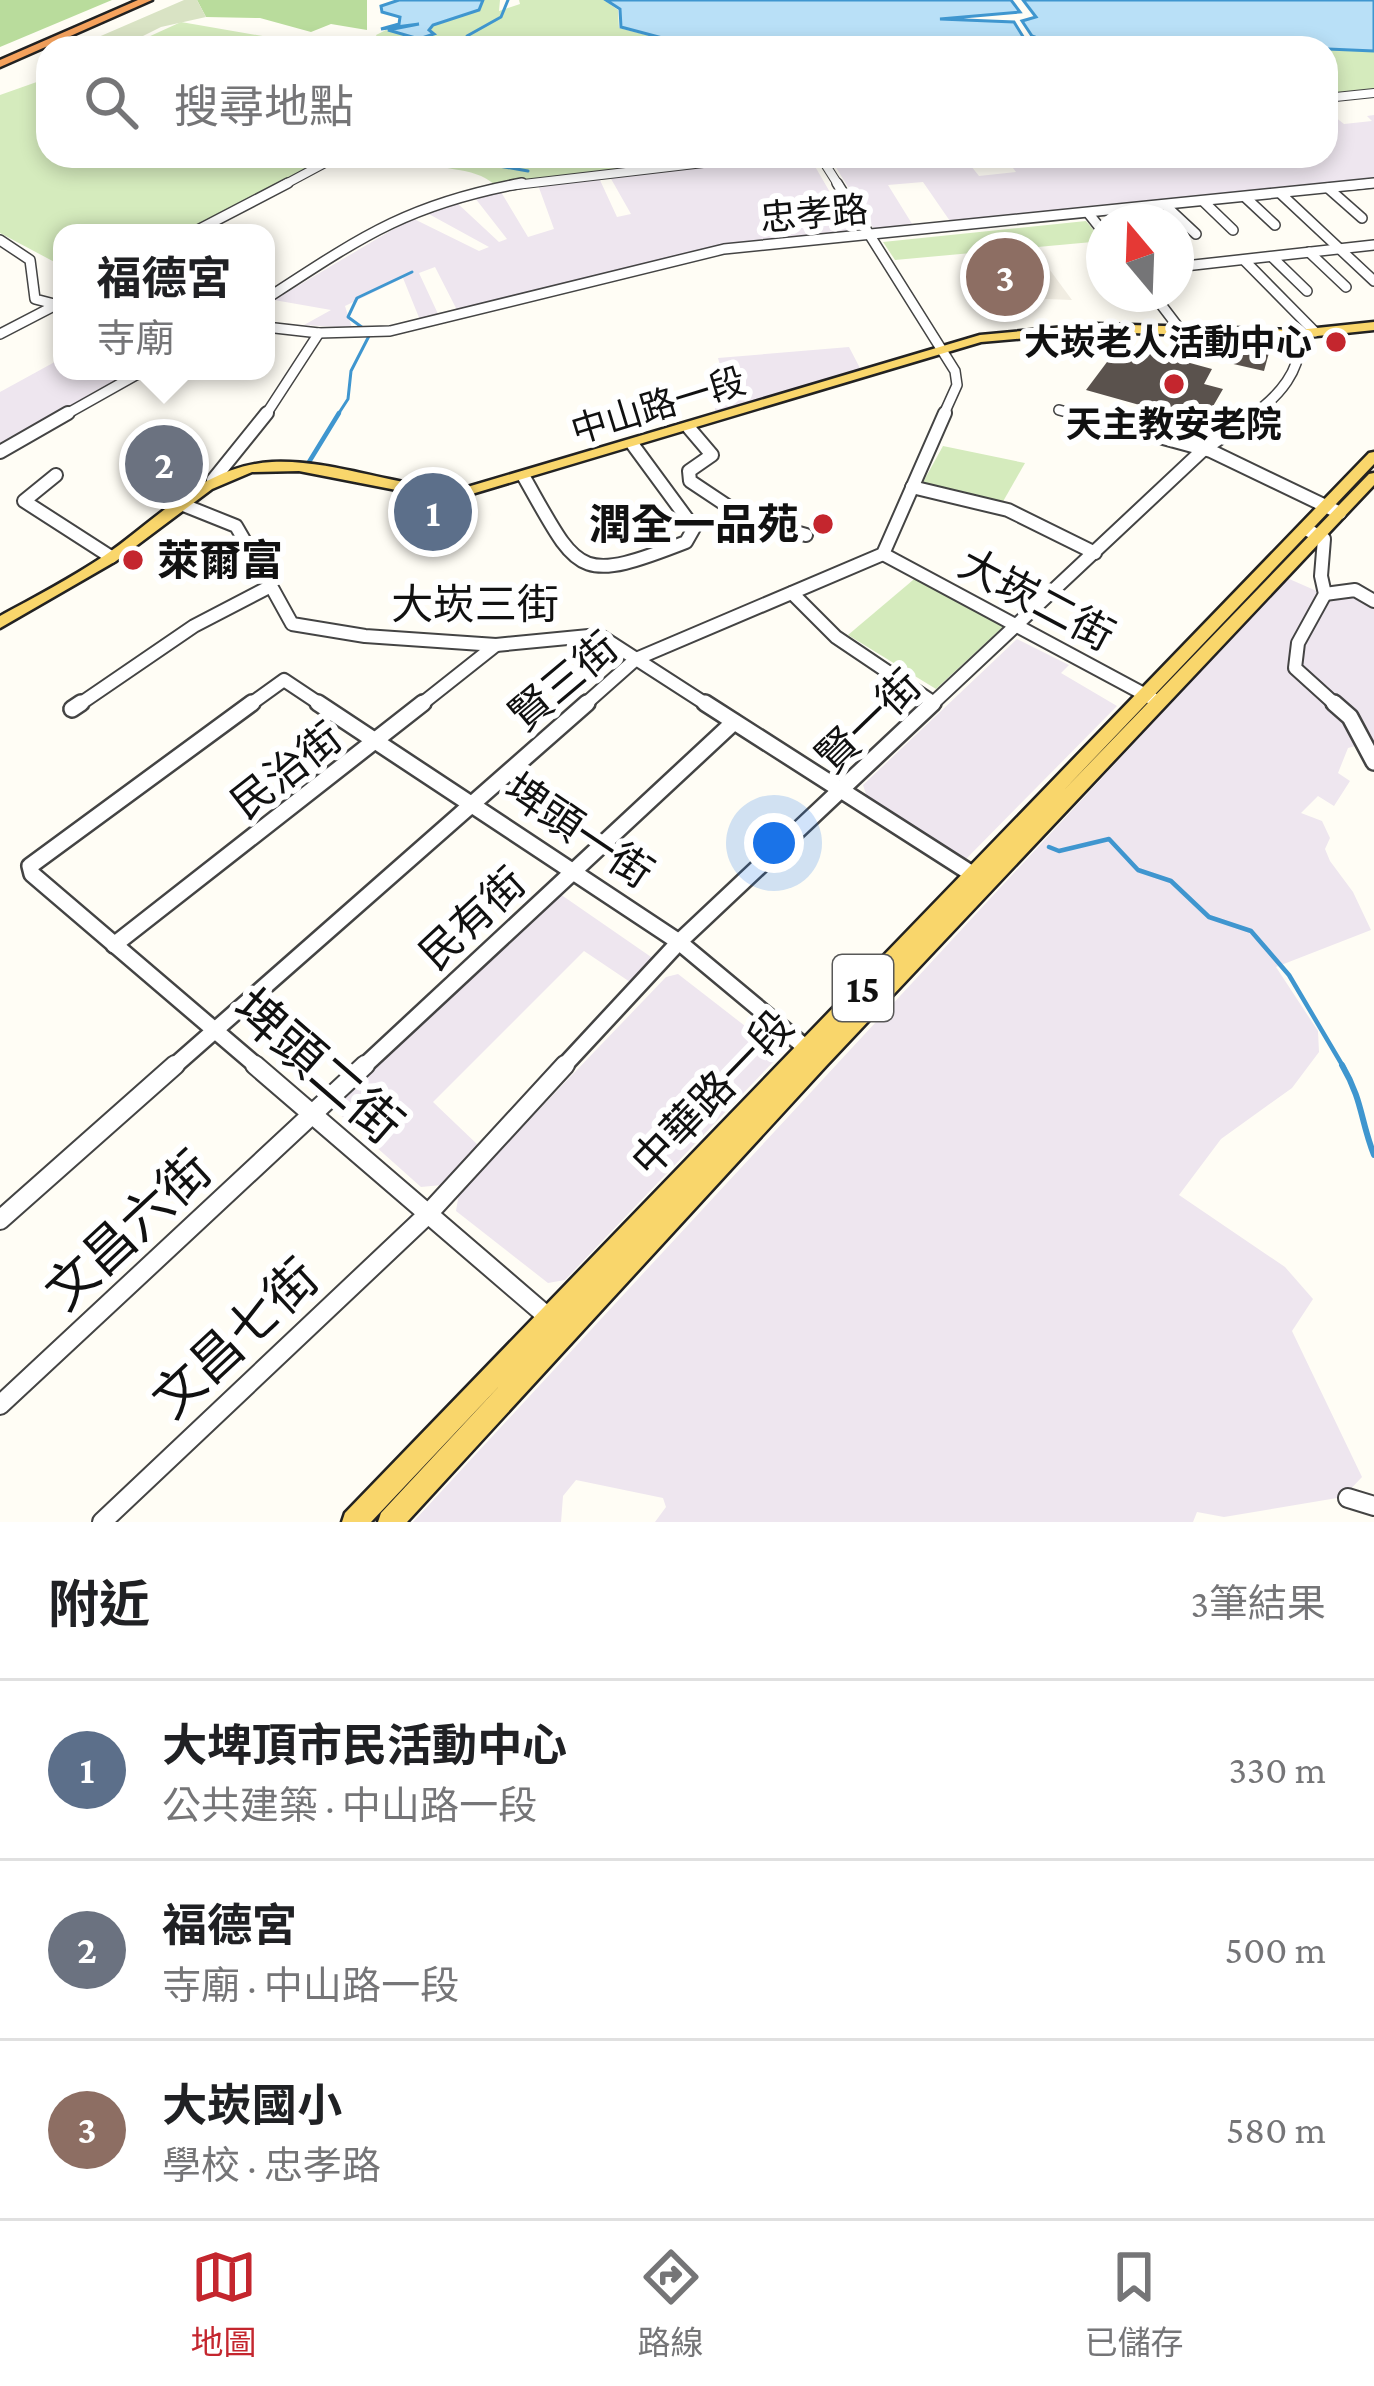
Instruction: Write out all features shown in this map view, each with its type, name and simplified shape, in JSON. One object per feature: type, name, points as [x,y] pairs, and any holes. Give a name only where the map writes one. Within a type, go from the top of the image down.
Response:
[{"type":"highway","points":[[66,36],[143,0]]},
{"type":"highway","points":[[84,36],[164,0]]},
{"type":"highway","points":[[89,36],[127,16]]},
{"type":"highway","points":[[0,67],[36,50]]},
{"type":"highway","points":[[0,67],[36,56]]},
{"type":"main road","name":"中山路一段","points":[[0,622],[111,557],[213,480],[259,467],[286,466],[444,494],[524,477],[938,349],[1019,332],[1110,328],[1298,334],[1374,326]]},
{"type":"main road","name":"中華路一段","points":[[1334,510],[1374,456]]},
{"type":"main road","name":"中華路一段","points":[[354,1522],[547,1316],[812,1053],[1312,532],[1374,477]]},
{"type":"main road","name":"中華路一段","points":[[390,1522],[566,1332],[812,1053]]},
{"type":"street","points":[[1338,97],[1374,93]]},
{"type":"street","points":[[209,224],[315,168]]},
{"type":"street","points":[[275,293],[392,219],[497,189],[666,168]]},
{"type":"street","points":[[828,168],[955,371],[957,385],[883,554]]},
{"type":"street","name":"忠孝路","points":[[1185,204],[1374,183]]},
{"type":"street","points":[[1328,188],[1362,218]]},
{"type":"street","points":[[1280,193],[1374,281]]},
{"type":"street","points":[[1245,197],[1274,225]]},
{"type":"street","points":[[1204,202],[1233,230]]},
{"type":"street","name":"忠孝路","points":[[275,328],[320,333],[428,325],[724,250],[1086,214]]},
{"type":"street","points":[[0,240],[29,260],[35,298],[53,302]]},
{"type":"street","points":[[1194,266],[1374,245]]},
{"type":"street","points":[[1309,252],[1346,287]]},
{"type":"street","points":[[1272,256],[1306,291]]},
{"type":"street","points":[[1244,260],[1315,332]]},
{"type":"street","points":[[0,334],[53,308]]},
{"type":"street","points":[[1167,312],[1183,332]]},
{"type":"street","points":[[213,480],[248,442],[320,333]]},
{"type":"street","name":"賢一街","points":[[427,1214],[679,942],[1204,449],[1282,395],[1300,344],[1298,334]]},
{"type":"street","points":[[0,452],[127,380]]},
{"type":"street","points":[[1059,410],[1204,449],[1334,510]]},
{"type":"street","points":[[689,428],[712,455],[689,471],[690,481],[746,521],[806,535]]},
{"type":"street","points":[[524,477],[559,546],[594,571],[636,561],[690,538],[694,528],[633,445]]},
{"type":"street","points":[[56,475],[24,501],[111,557]]},
{"type":"street","points":[[912,487],[1008,510],[1095,553]]},
{"type":"street","points":[[671,499],[699,489]]},
{"type":"street","points":[[72,709],[194,626],[271,586],[236,526],[181,504]]},
{"type":"street","points":[[1312,532],[1324,539],[1321,576],[1325,594],[1298,644],[1295,668],[1350,717],[1374,762]]},
{"type":"street","name":"賢三街","points":[[0,1220],[636,659],[883,554]]},
{"type":"street","name":"大崁二街","points":[[883,554],[1153,699]]},
{"type":"street","name":"大崁三街","points":[[271,586],[292,624],[365,636],[496,644],[598,634],[980,879]]},
{"type":"street","points":[[1325,594],[1374,587]]},
{"type":"street","points":[[1355,590],[1374,601]]},
{"type":"street","points":[[792,593],[836,637],[934,703]]},
{"type":"street","name":"民治街","points":[[114,945],[496,644]]},
{"type":"street","name":"埤頭一街","points":[[38,856],[284,680],[679,942],[812,1053]]},
{"type":"street","name":"民有街","points":[[312,1117],[734,722]]},
{"type":"street","name":"埤頭二街","points":[[38,856],[30,866],[32,874],[566,1332]]},
{"type":"street","name":"文昌六街","points":[[0,1406],[312,1117]]},
{"type":"street","name":"文昌七街","points":[[101,1522],[427,1214]]},
{"type":"street","points":[[1348,1498],[1374,1506]]},
{"type":"shaded area","points":[[1374,115],[1374,179],[1140,204],[1086,204],[1086,210],[952,224],[923,182],[888,185],[914,227],[875,231],[836,168],[973,168],[979,176],[1016,172],[1013,168],[1338,168],[1338,119],[1344,124],[1372,121],[1367,116]]},
{"type":"shaded area","points":[[695,168],[816,168],[853,232],[683,254],[458,312],[435,267],[419,273],[439,316],[420,320],[403,278],[345,306],[352,328],[304,325],[331,310],[275,300],[412,218],[479,251],[489,247],[427,213],[456,202],[499,242],[507,239],[475,198],[501,192],[528,237],[554,229],[538,185],[599,178],[617,217],[631,214],[610,177]]},
{"type":"shaded area","points":[[1044,262],[1072,300],[1021,298],[1004,276],[1011,274],[1009,266]]},
{"type":"shaded area","points":[[849,347],[861,370],[715,411],[715,391],[726,388],[718,358]]},
{"type":"shaded area","points":[[53,363],[53,380],[117,380],[0,446],[0,392]]},
{"type":"shaded area","points":[[1287,578],[1328,596],[1355,595],[1374,604],[1374,746],[1370,742],[1348,748],[1338,773],[1350,781],[1334,806],[1318,796],[1301,813],[1322,821],[1330,838],[1325,849],[1330,861],[1353,892],[1371,930],[1276,967],[1318,1031],[1319,1052],[1292,1088],[1221,1139],[1179,1195],[1285,1267],[1313,1299],[1292,1331],[1362,1477],[1343,1497],[1224,1517],[1197,1512],[1193,1522],[655,1522],[666,1507],[663,1498],[576,1480],[563,1496],[561,1522],[413,1522]]},
{"type":"shaded area","points":[[1017,639],[1069,665],[1061,673],[1117,706],[967,858],[961,858],[867,797],[863,785]]},
{"type":"shaded area","points":[[560,894],[654,959],[633,984],[584,951],[433,1102],[479,1146],[442,1185],[421,1187],[338,1113],[339,1101]]},
{"type":"shaded area","points":[[678,974],[776,1050],[775,1060],[565,1280],[548,1283],[456,1211],[459,1193],[666,977]]},
{"type":"green space","points":[[0,0],[112,0],[0,47]]},
{"type":"green space","points":[[184,0],[197,0],[206,17],[143,36],[101,36]]},
{"type":"green space","points":[[197,0],[367,0],[367,30],[331,24],[311,32],[260,18],[206,17]]},
{"type":"green space","points":[[484,0],[500,0],[499,11],[520,4],[519,0],[604,0],[618,10],[619,28],[651,36],[430,36],[436,34],[431,30],[434,25],[480,10]]},
{"type":"green space","points":[[181,22],[262,36],[150,36]]},
{"type":"green space","points":[[386,30],[406,36],[376,36]]},
{"type":"green space","points":[[1338,46],[1374,48],[1374,89],[1338,93]]},
{"type":"green space","points":[[36,82],[36,168],[308,168],[200,224],[53,224],[53,261],[0,233],[0,95]]},
{"type":"green space","points":[[448,168],[632,168],[495,185],[476,174]]},
{"type":"green space","points":[[1086,221],[1086,243],[895,260],[883,242]]},
{"type":"green space","points":[[943,446],[1025,463],[1001,505],[922,484]]},
{"type":"green space","points":[[919,575],[1006,624],[936,689],[848,635]]},
{"type":"water","points":[[399,0],[483,0],[479,10],[433,25],[429,30],[434,34],[428,36],[388,30],[419,24],[381,29],[399,24],[400,17],[382,12],[381,6]]},
{"type":"water","points":[[606,0],[1011,0],[1020,12],[940,19],[1014,22],[1023,36],[655,36],[621,27],[620,9]]},
{"type":"water","points":[[1023,0],[1374,0],[1374,51],[1338,49],[1338,36],[1032,36],[1022,21],[1036,17]]},
{"type":"building","points":[[1235,341],[1270,349],[1264,371],[1229,363]]},
{"type":"building","name":"天主教安老院","points":[[1131,347],[1188,354],[1190,363],[1212,369],[1204,384],[1223,389],[1212,408],[1218,409],[1211,425],[1086,390],[1110,358],[1124,362]]},
{"type":"building","points":[[400,495],[422,499],[421,505],[467,509],[465,517],[472,518],[469,530],[404,528]]},
{"type":"waterway","points":[[467,36],[501,17],[508,0]]},
{"type":"waterway","points":[[511,168],[528,171]]},
{"type":"waterway","points":[[363,328],[348,317],[357,298],[412,272]]},
{"type":"waterway","points":[[337,416],[348,399],[351,371],[370,334]]},
{"type":"waterway","points":[[309,462],[339,413]]},
{"type":"waterway","points":[[1049,847],[1059,851],[1109,839],[1138,870],[1171,881],[1209,917],[1251,931],[1289,975],[1344,1068]]},
{"type":"waterway","points":[[1342,1065],[1374,1155]]},
{"type":"place","name":"大崁國小","points":[[1005,277]]},
{"type":"place","name":"大崁老人活動中心","points":[[1336,342]]},
{"type":"place","name":"天主教安老院","points":[[1174,384]]},
{"type":"place","name":"福德宮","points":[[164,464]]},
{"type":"place","name":"大埤頂市民活動中心","points":[[433,512]]},
{"type":"place","name":"潤全一品苑","points":[[823,524]]},
{"type":"place","name":"萊爾富","points":[[133,560]]}]
